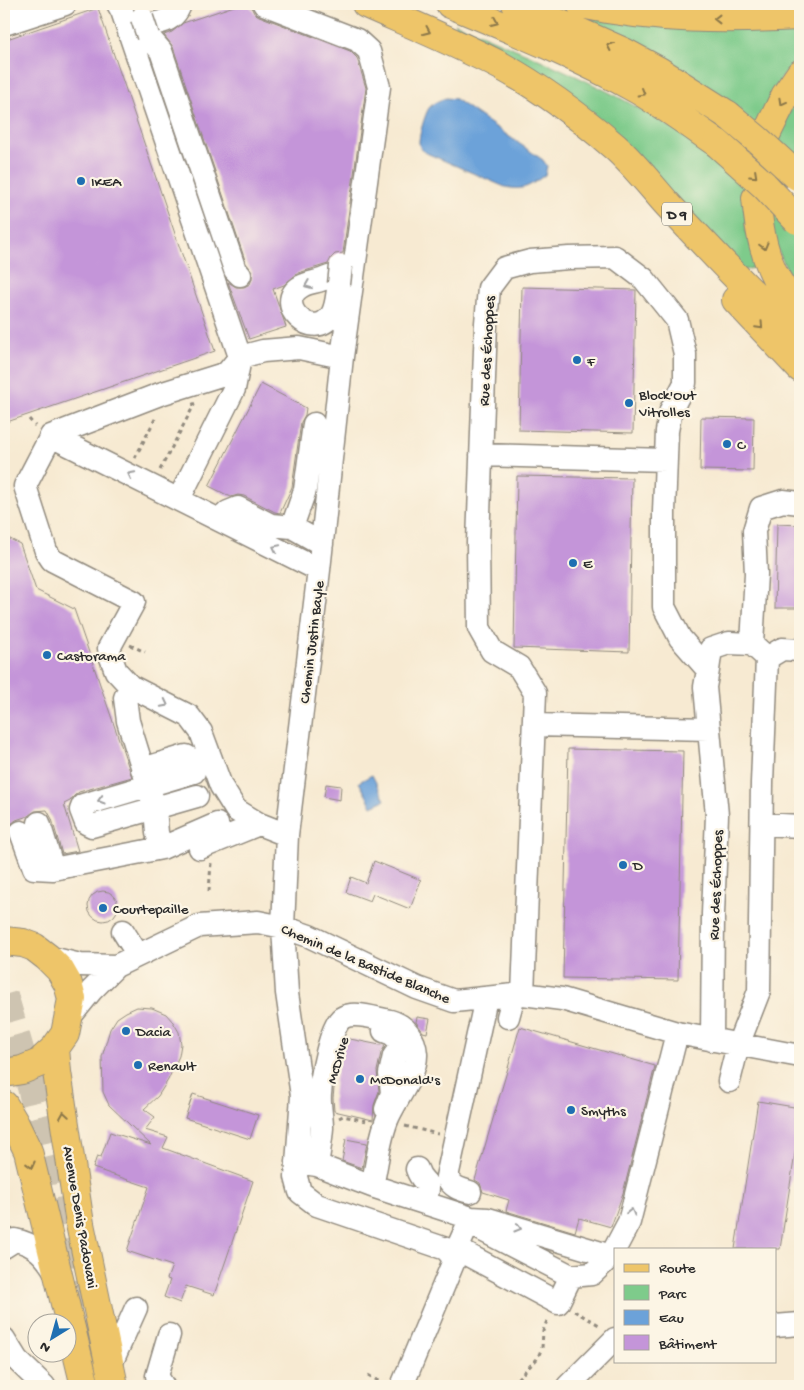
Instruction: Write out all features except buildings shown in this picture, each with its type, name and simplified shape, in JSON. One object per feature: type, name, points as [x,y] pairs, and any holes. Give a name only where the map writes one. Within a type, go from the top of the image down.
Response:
[{"type":"main road","points":[[360,4],[402,20]]},
{"type":"main road","name":"D 9","points":[[366,4],[500,66],[549,96],[616,148],[747,288],[800,338]]},
{"type":"main road","points":[[450,4],[502,25],[636,89],[662,104],[717,144],[764,184],[799,222]]},
{"type":"main road","points":[[516,4],[624,52],[659,71],[728,115],[799,178]]},
{"type":"main road","points":[[581,4],[674,18],[717,20],[800,16]]},
{"type":"main road","points":[[767,133],[785,96],[800,74]]},
{"type":"main road","points":[[549,96],[625,172],[736,300],[800,368]]},
{"type":"main road","points":[[756,198],[762,241],[769,263],[782,288],[800,310]]},
{"type":"main road","points":[[4,918],[13,942],[34,947],[60,970],[68,984],[72,1000],[65,1034],[47,1055],[22,1070],[4,1073]]},
{"type":"main road","name":"Avenue Denis Padovani","points":[[47,1055],[57,1072],[106,1381]]},
{"type":"main road","points":[[4,1105],[28,1151],[85,1386]]},
{"type":"main road","points":[[88,1333],[106,1381]]},
{"type":"street","points":[[4,7],[12,4]]},
{"type":"street","points":[[4,24],[64,4]]},
{"type":"street","points":[[118,4],[144,27],[235,270],[240,275]]},
{"type":"street","points":[[144,27],[169,19],[175,14],[180,4]]},
{"type":"street","points":[[263,9],[357,40],[369,51],[379,87],[356,224],[344,276]]},
{"type":"street","points":[[263,9],[352,52],[368,86],[344,276]]},
{"type":"street","points":[[144,27],[240,357],[234,389],[179,499]]},
{"type":"street","name":"Rue des Échoppes","points":[[508,1017],[518,995],[535,693],[518,667],[492,651],[479,628],[478,542],[486,323],[490,288],[504,268],[530,261],[615,257],[644,279],[677,320],[685,354],[685,383],[671,410],[667,431],[664,607],[680,638],[708,670],[705,687],[717,814],[713,914],[712,1040]]},
{"type":"street","name":"Chemin Justin Bayle","points":[[344,276],[342,357],[322,544],[287,834],[283,927],[287,992],[302,1096],[304,1157],[296,1184],[300,1192],[316,1204],[446,1249],[558,1303]]},
{"type":"street","points":[[287,834],[259,824],[236,810],[221,786],[201,732],[189,716],[130,686],[116,671],[110,655],[110,648],[134,602],[52,560],[46,551],[25,486],[51,436],[160,394],[227,372],[240,357],[263,351],[299,348],[342,357]]},
{"type":"street","points":[[292,527],[305,490],[314,424]]},
{"type":"street","points":[[51,436],[319,570]]},
{"type":"street","points":[[481,455],[666,460]]},
{"type":"street","points":[[729,1081],[738,1045],[759,991],[762,824],[760,651],[754,531],[761,508],[783,501],[800,503]]},
{"type":"street","points":[[220,520],[228,512],[238,508],[271,524],[292,527],[322,544]]},
{"type":"street","points":[[708,670],[711,649],[729,642],[760,651],[800,650]]},
{"type":"street","points":[[130,686],[125,698],[128,721],[155,808],[157,833],[162,848]]},
{"type":"street","points":[[534,724],[709,730]]},
{"type":"street","points":[[145,778],[83,804],[81,810],[86,823],[92,826],[197,796]]},
{"type":"street","points":[[30,827],[34,868],[53,869],[210,838],[259,824]]},
{"type":"street","points":[[762,824],[800,826]]},
{"type":"street","name":"Chemin de la Bastide Blanche","points":[[116,966],[199,926],[258,922],[283,927],[309,936],[417,988],[454,1001],[518,995],[562,999],[677,1033],[800,1056]]},
{"type":"street","points":[[123,931],[138,956]]},
{"type":"street","points":[[47,957],[80,965],[116,966]]},
{"type":"street","points":[[69,1018],[91,991],[116,966]]},
{"type":"street","points":[[470,1192],[455,1188],[447,1177],[486,998]]},
{"type":"street","points":[[372,1186],[386,1122],[414,1067],[416,1055],[414,1043],[409,1033],[401,1025],[350,1015],[341,1019],[335,1026],[331,1037],[320,1093],[322,1126],[315,1142],[304,1157],[372,1186],[471,1218],[488,1219],[611,1256]]},
{"type":"street","name":"McDrive","points":[[322,1126],[341,1037],[346,1030],[353,1027],[392,1034],[403,1044],[394,1056],[390,1074],[392,1093],[385,1112],[386,1122]]},
{"type":"street","points":[[615,1248],[629,1222],[677,1033]]},
{"type":"street","points":[[300,1080],[318,1073],[325,1065]]},
{"type":"street","points":[[418,1168],[420,1176],[428,1183],[429,1189],[425,1203]]},
{"type":"street","points":[[471,1218],[482,1230],[571,1276],[592,1274],[611,1256],[614,1250]]},
{"type":"street","points":[[402,1386],[453,1262],[454,1253],[471,1218]]},
{"type":"street","points":[[4,1247],[15,1240],[25,1242],[36,1248],[47,1258],[59,1278]]},
{"type":"street","points":[[558,1303],[571,1276]]},
{"type":"street","points":[[106,1381],[136,1308]]},
{"type":"street","points":[[776,1326],[800,1324]]},
{"type":"street","points":[[568,1386],[610,1334]]},
{"type":"street","points":[[163,1386],[157,1376],[169,1335]]},
{"type":"street","points":[[4,1339],[18,1360],[44,1386]]},
{"type":"path","points":[[160,471],[194,405],[193,401]]},
{"type":"path","points":[[135,458],[159,411]]},
{"type":"path","points":[[209,890],[210,838]]},
{"type":"path","points":[[322,1126],[343,1116],[386,1122]]},
{"type":"path","points":[[409,1127],[443,1135]]},
{"type":"path","points":[[514,1386],[517,1379],[537,1359],[542,1348],[543,1331],[553,1309],[558,1303],[610,1334]]},
{"type":"path","points":[[368,1375],[388,1386]]},
{"type":"green space","points":[[591,14],[800,26],[800,54],[776,86],[757,126],[654,51],[588,21]]},
{"type":"green space","points":[[455,23],[593,84],[646,112],[709,154],[744,184],[746,232],[758,266],[739,272],[540,74],[454,28]]},
{"type":"green space","points":[[800,91],[800,165],[775,141]]},
{"type":"green space","points":[[771,211],[800,244],[800,297],[771,236]]},
{"type":"water","points":[[446,98],[455,99],[543,160],[547,166],[545,175],[526,187],[505,187],[424,152],[419,142],[426,115],[433,104]]},
{"type":"water","points":[[372,775],[385,800],[372,806],[359,782]]},
{"type":"tunnel","points":[[4,995],[31,1087],[88,1333]]},
{"type":"place","name":"IKEA","points":[[81,181]]},
{"type":"place","name":"F","points":[[577,360]]},
{"type":"place","name":"Block'Out Vitrolles","points":[[629,403]]},
{"type":"place","name":"C","points":[[727,444]]},
{"type":"place","name":"E","points":[[573,563]]},
{"type":"place","name":"Castorama","points":[[47,655]]},
{"type":"place","name":"D","points":[[623,865]]},
{"type":"place","name":"Courtepaille","points":[[103,908]]},
{"type":"place","name":"Dacia","points":[[126,1031]]},
{"type":"place","name":"Renault","points":[[138,1065]]},
{"type":"place","name":"McDonald's","points":[[360,1079]]},
{"type":"place","name":"Smyths","points":[[571,1110]]}]
